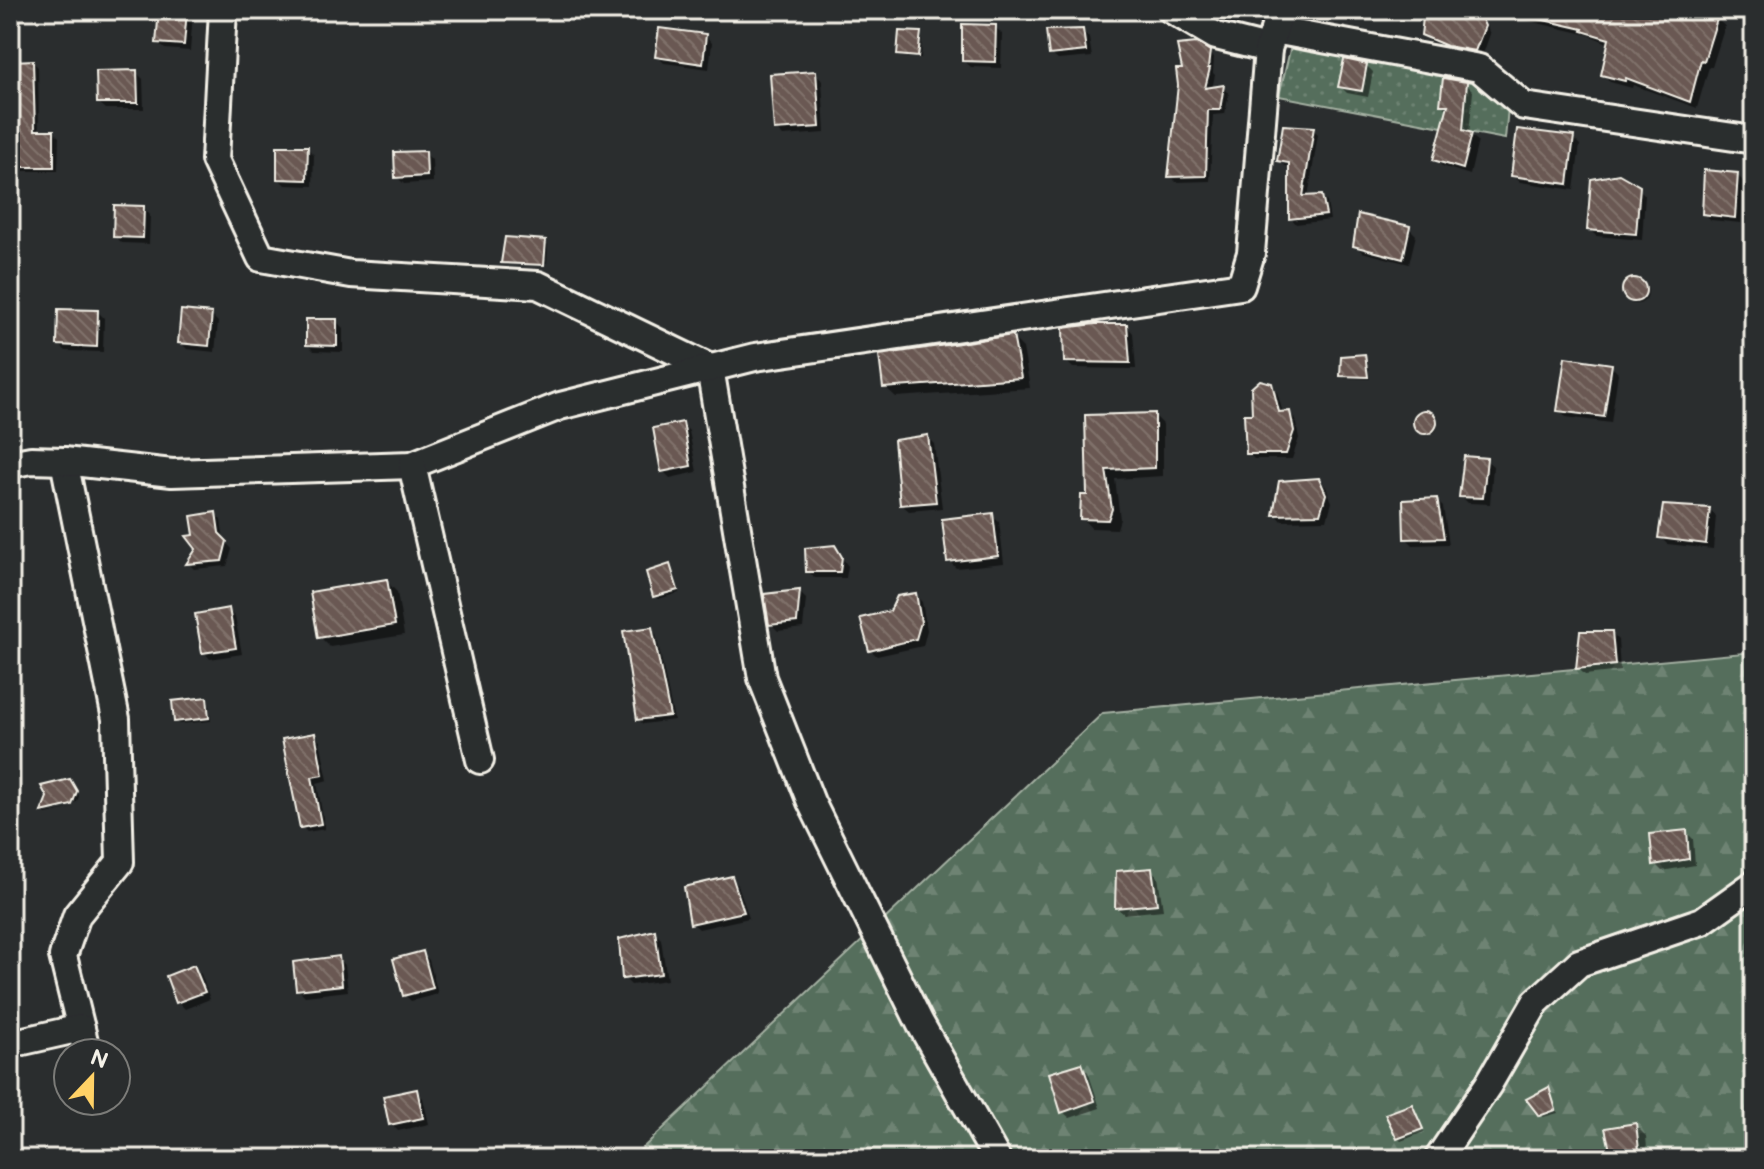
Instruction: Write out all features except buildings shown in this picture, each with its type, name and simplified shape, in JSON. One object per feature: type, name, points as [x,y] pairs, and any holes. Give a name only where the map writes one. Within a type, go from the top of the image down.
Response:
[{"type":"street","points":[[223,10],[215,160],[261,258],[351,274],[538,285],[710,368]]},
{"type":"street","points":[[1172,10],[1216,36],[1274,30],[1479,68],[1524,106],[1754,140]]},
{"type":"street","points":[[10,464],[31,460],[64,461],[172,473],[412,465],[560,406],[755,357],[1241,286],[1251,253],[1274,30]]},
{"type":"street","points":[[710,368],[762,678],[811,802],[920,1023],[997,1159]]},
{"type":"street","points":[[64,461],[116,719],[120,862],[77,915],[63,956],[83,1037]]},
{"type":"street","points":[[412,465],[480,760]]},
{"type":"street","points":[[1438,1159],[1488,1085],[1536,1002],[1579,963],[1702,921],[1754,884]]},
{"type":"street","points":[[10,1044],[52,1042]]},
{"type":"green space","points":[[1291,46],[1477,80],[1508,108],[1505,139],[1279,96]]},
{"type":"green space","points":[[1754,652],[1754,1159],[631,1159],[1103,713]]}]
